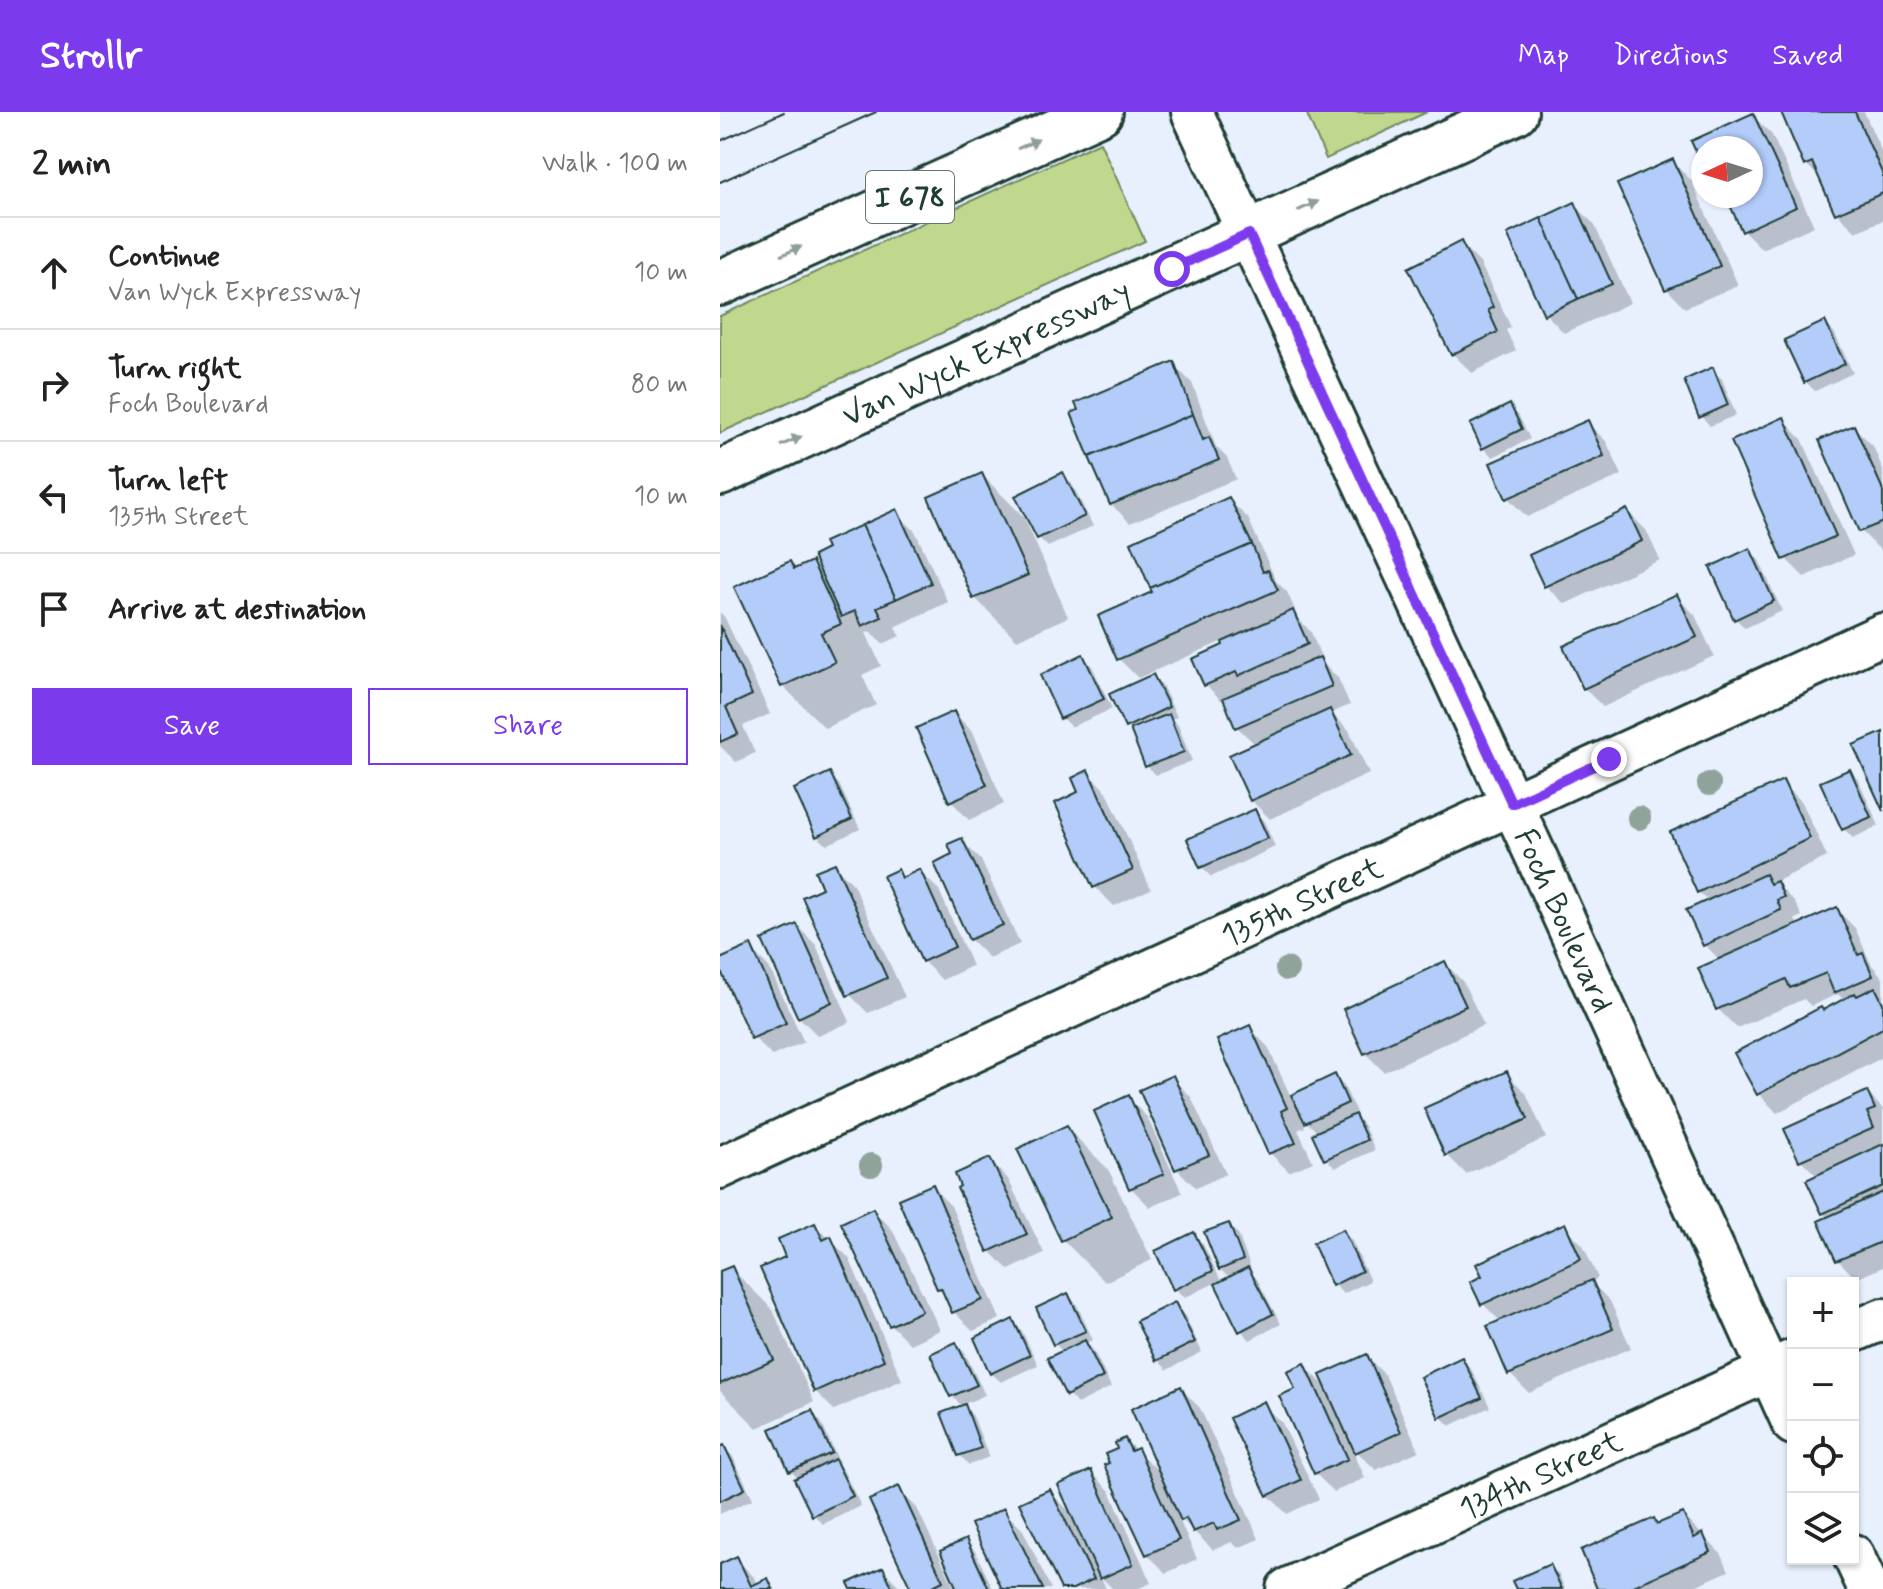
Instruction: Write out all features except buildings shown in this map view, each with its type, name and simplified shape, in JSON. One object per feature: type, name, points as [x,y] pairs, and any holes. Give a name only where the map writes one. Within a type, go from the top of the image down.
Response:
[{"type":"main road","name":"I 678","points":[[720,283],[1100,112]]},
{"type":"main road","name":"Van Wyck Expressway","points":[[720,473],[1515,112]]},
{"type":"street","name":"Foch Boulevard","points":[[1192,112],[1512,804],[1781,1365],[1792,1421]]},
{"type":"street","name":"135th Street","points":[[720,1168],[1883,634]]},
{"type":"street","points":[[1859,1329],[1883,1319]]},
{"type":"street","name":"134th Street","points":[[1287,1589],[1781,1365]]},
{"type":"street","points":[[1858,1565],[1869,1589]]},
{"type":"green space","points":[[1306,112],[1427,112],[1326,159]]},
{"type":"green space","points":[[1100,142],[1145,241],[720,433],[720,316]]},
{"type":"tram line","points":[[720,141],[784,112]]},
{"type":"tram line","points":[[720,182],[876,112]]},
{"type":"route","points":[[1172,269],[1249,234],[1512,804],[1609,759]]}]
